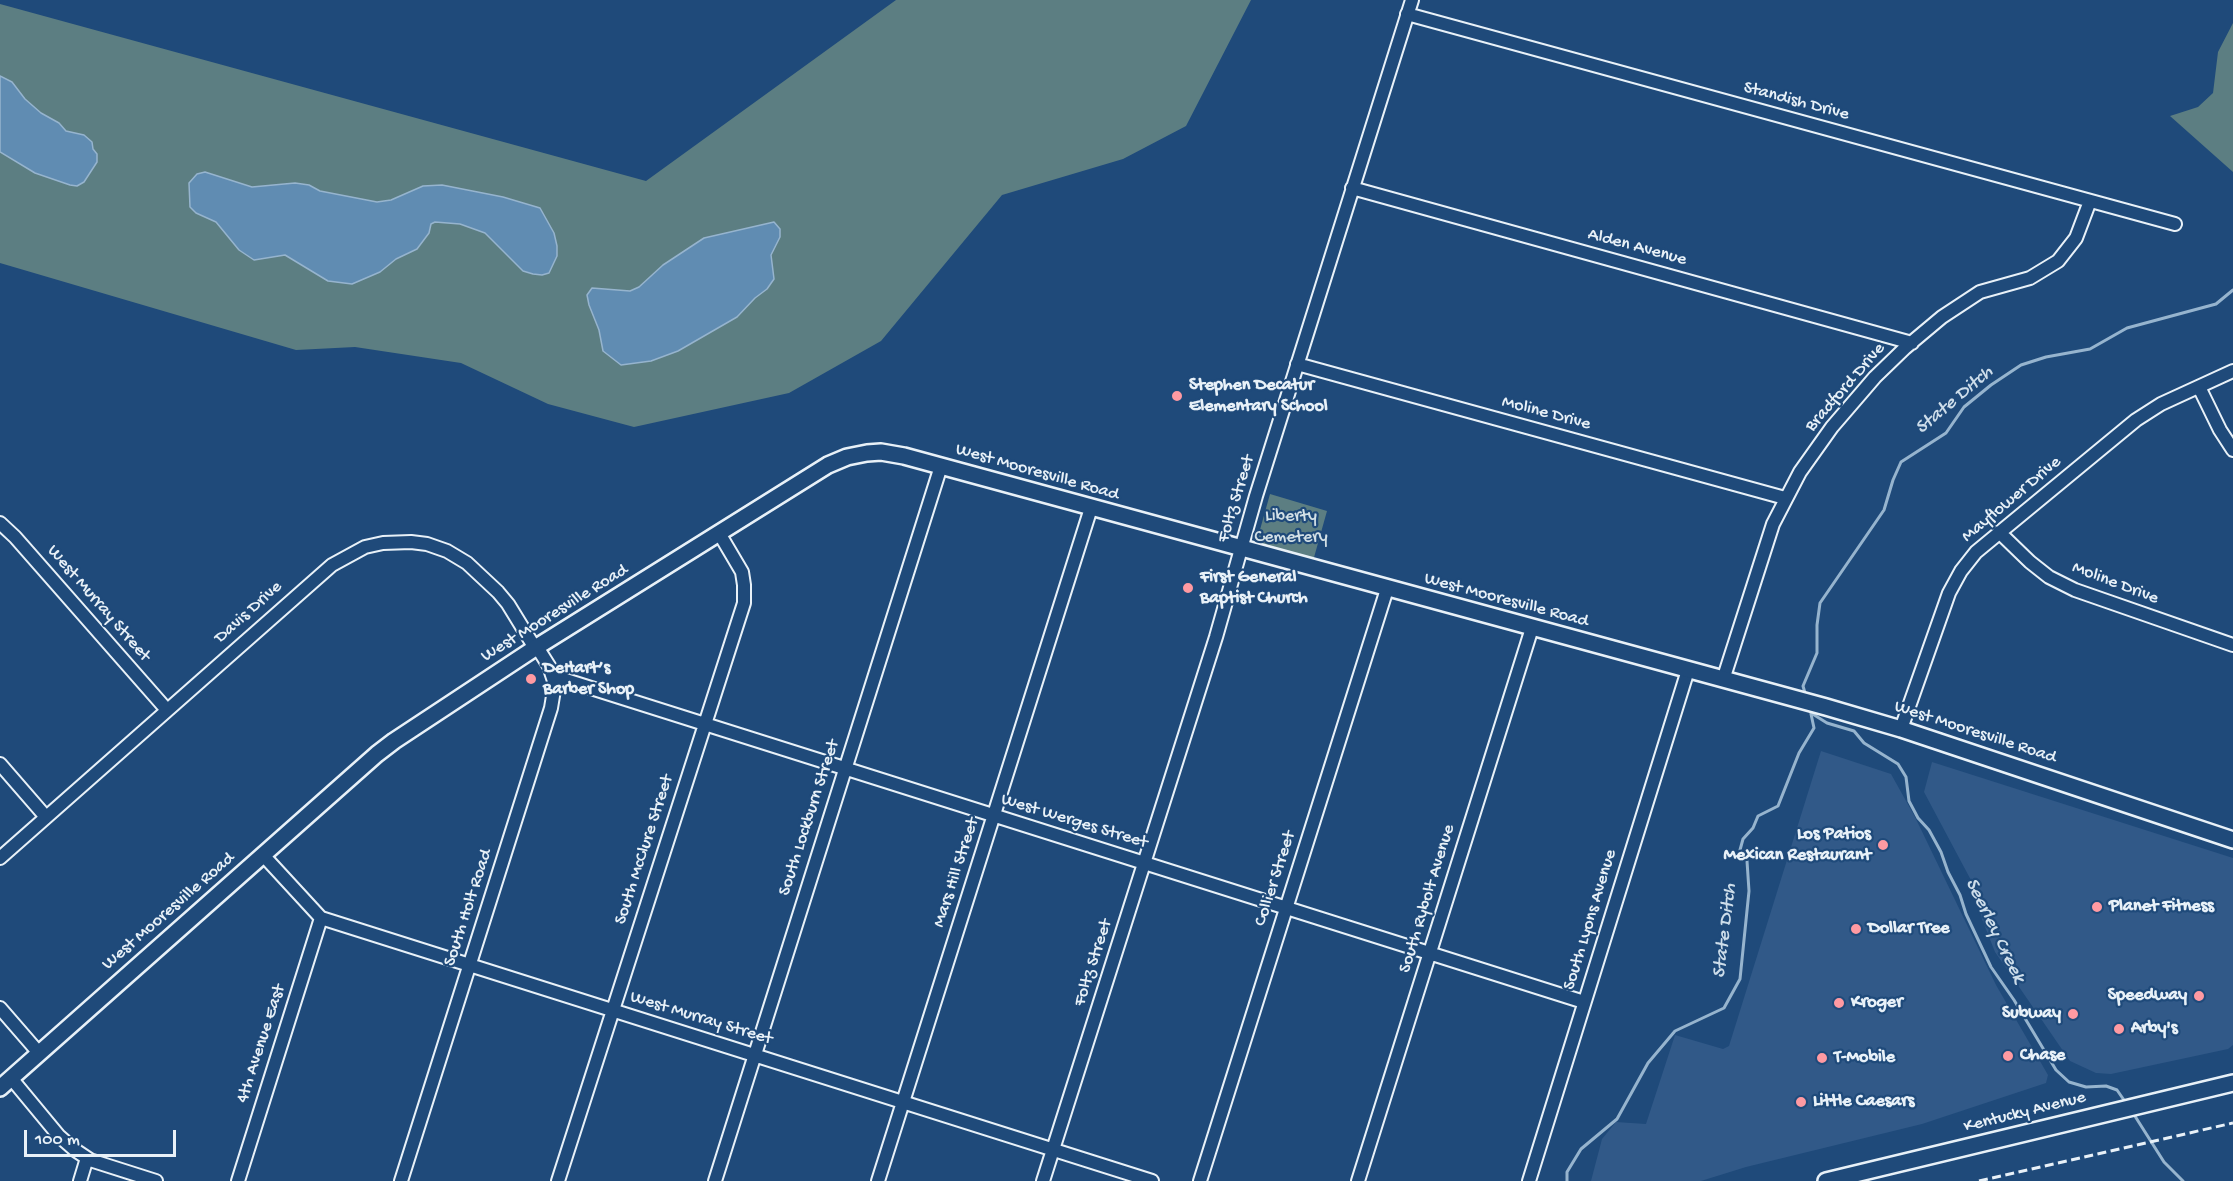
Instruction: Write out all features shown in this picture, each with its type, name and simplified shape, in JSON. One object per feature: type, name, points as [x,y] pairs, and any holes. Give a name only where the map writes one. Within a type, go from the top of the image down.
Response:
[{"type":"main road","name":"West Mooresville Road","points":[[6,1083],[377,754],[536,648],[828,465],[847,457],[872,452],[889,453],[941,466],[1901,729],[2233,840]]},
{"type":"main road","name":"Kentucky Avenue","points":[[1826,1181],[2233,1083]]},
{"type":"street","name":"Foltz Street","points":[[1043,1181],[1145,863],[1219,626],[1240,548],[1412,0]]},
{"type":"street","name":"Standish Drive","points":[[1407,14],[2175,224]]},
{"type":"street","name":"Alden Avenue","points":[[1352,188],[1912,343]]},
{"type":"street","name":"Bradford Drive","points":[[1723,680],[1766,542],[1785,498],[1820,444],[1875,377],[1912,343],[1968,298],[1980,292],[2030,278],[2055,264],[2073,243],[2090,201]]},
{"type":"street","name":"Moline Drive","points":[[1297,364],[1785,498]]},
{"type":"street","name":"Mayflower Drive","points":[[1901,729],[1953,584],[1976,552],[2136,420],[2161,404],[2233,371]]},
{"type":"street","points":[[2199,387],[2220,430],[2233,450]]},
{"type":"street","name":"South Lockburn Street","points":[[715,1181],[941,466]]},
{"type":"street","name":"Mars Hill Street","points":[[878,1181],[1091,508]]},
{"type":"street","name":"West Murray Street","points":[[0,523],[15,537],[168,710]]},
{"type":"street","name":"Moline Drive","points":[[2000,532],[2030,562],[2049,577],[2069,587],[2233,645]]},
{"type":"street","name":"South McClure Street","points":[[558,1181],[744,600],[742,572],[719,533]]},
{"type":"street","name":"Davis Drive","points":[[0,858],[332,565],[352,552],[383,543],[420,542],[447,551],[481,574],[508,604],[536,648]]},
{"type":"street","name":"Collier Street","points":[[1200,1181],[1387,589]]},
{"type":"street","name":"South Rybolt Avenue","points":[[1358,1181],[1532,628]]},
{"type":"street","points":[[536,648],[553,676]]},
{"type":"street","name":"South Lyons Avenue","points":[[1528,1181],[1688,670]]},
{"type":"street","name":"West Werges Street","points":[[553,676],[1584,1002]]},
{"type":"street","name":"South Holt Road","points":[[402,1181],[549,715],[555,688],[553,676]]},
{"type":"street","points":[[0,764],[46,817]]},
{"type":"street","name":"West Murray Street","points":[[263,855],[321,918],[1152,1181]]},
{"type":"street","name":"4th Avenue East","points":[[238,1181],[321,918]]},
{"type":"street","points":[[0,1008],[39,1053]]},
{"type":"street","points":[[6,1083],[66,1144],[87,1158],[156,1181]]},
{"type":"street","points":[[80,1181],[87,1158]]},
{"type":"shaded area","points":[[0,76],[12,82],[25,99],[41,113],[59,123],[66,131],[84,135],[92,142],[97,154],[97,162],[84,182],[77,186],[70,185],[35,173],[0,152]]},
{"type":"shaded area","points":[[205,172],[252,187],[295,183],[309,185],[320,191],[377,202],[391,200],[423,186],[442,185],[503,197],[540,208],[554,233],[557,256],[549,273],[533,274],[523,271],[485,233],[460,224],[435,222],[431,224],[429,233],[417,249],[396,259],[380,272],[352,284],[328,281],[285,255],[254,260],[239,250],[216,222],[196,213],[190,207],[189,183],[197,174]]},
{"type":"shaded area","points":[[774,222],[780,229],[780,237],[771,255],[774,279],[767,289],[737,317],[678,351],[651,361],[621,365],[603,351],[599,330],[587,295],[592,288],[630,291],[639,287],[663,265],[704,238]]},
{"type":"shaded area","points":[[1821,751],[1891,774],[1915,817],[1996,985],[2048,1075],[2046,1083],[1922,1124],[1746,1167],[1701,1181],[1591,1181],[1602,1139],[1616,1122],[1646,1124],[1675,1035],[1723,1049],[1729,1046]]},
{"type":"shaded area","points":[[1932,762],[2233,858],[2233,1045],[2228,1049],[2111,1074],[2096,1073],[2070,1061],[1995,952],[1982,919],[1973,884],[1924,792]]},
{"type":"green space","points":[[896,0],[1251,0],[1186,126],[1123,159],[1002,195],[881,341],[789,393],[634,427],[548,404],[461,363],[355,347],[296,350],[0,263],[0,4],[646,181]]},
{"type":"green space","points":[[2233,23],[2233,172],[2170,116],[2198,107],[2213,93],[2218,52]]},
{"type":"green space","name":"Liberty Cemetery","points":[[1270,494],[1327,511],[1313,561],[1256,544]]},
{"type":"waterway","name":"State Ditch","points":[[1805,693],[1803,686],[1817,653],[1820,603],[1884,510],[1901,462],[1946,433],[1964,407],[2021,365],[2046,357],[2090,349],[2127,328],[2216,304],[2233,290]]},
{"type":"waterway","name":"Seerley Creek","points":[[1811,713],[1827,723],[1854,731],[1864,743],[1898,764],[1906,777],[1909,801],[1941,852],[1991,967],[2014,1000],[2056,1070],[2069,1082],[2086,1087],[2106,1086],[2117,1090],[2126,1103]]},
{"type":"waterway","name":"State Ditch","points":[[1567,1181],[1567,1172],[1581,1149],[1617,1119],[1648,1063],[1675,1031],[1724,1008],[1740,979],[1749,891],[1747,861],[1740,850],[1743,839],[1753,828],[1758,816],[1778,806],[1799,753],[1814,728],[1811,714]]},
{"type":"waterway","name":"Seerley Creek","points":[[2133,1113],[2164,1162],[2183,1181]]},
{"type":"railway","points":[[1979,1181],[2233,1123]]},
{"type":"place","name":"Stephen Decatur Elementary School","points":[[1177,396]]},
{"type":"place","name":"First General Baptist Church","points":[[1188,588]]},
{"type":"place","name":"DeHart’s Barber Shop","points":[[531,679]]},
{"type":"place","name":"Los Patios Mexican Restaurant","points":[[1883,845]]},
{"type":"place","name":"Planet Fitness","points":[[2097,907]]},
{"type":"place","name":"Dollar Tree","points":[[1856,929]]},
{"type":"place","name":"Speedway","points":[[2199,996]]},
{"type":"place","name":"Kroger","points":[[1839,1003]]},
{"type":"place","name":"Subway","points":[[2073,1014]]},
{"type":"place","name":"Arby's","points":[[2119,1029]]},
{"type":"place","name":"Chase","points":[[2008,1056]]},
{"type":"place","name":"T-Mobile","points":[[1822,1058]]},
{"type":"place","name":"Little Caesars","points":[[1801,1102]]}]
